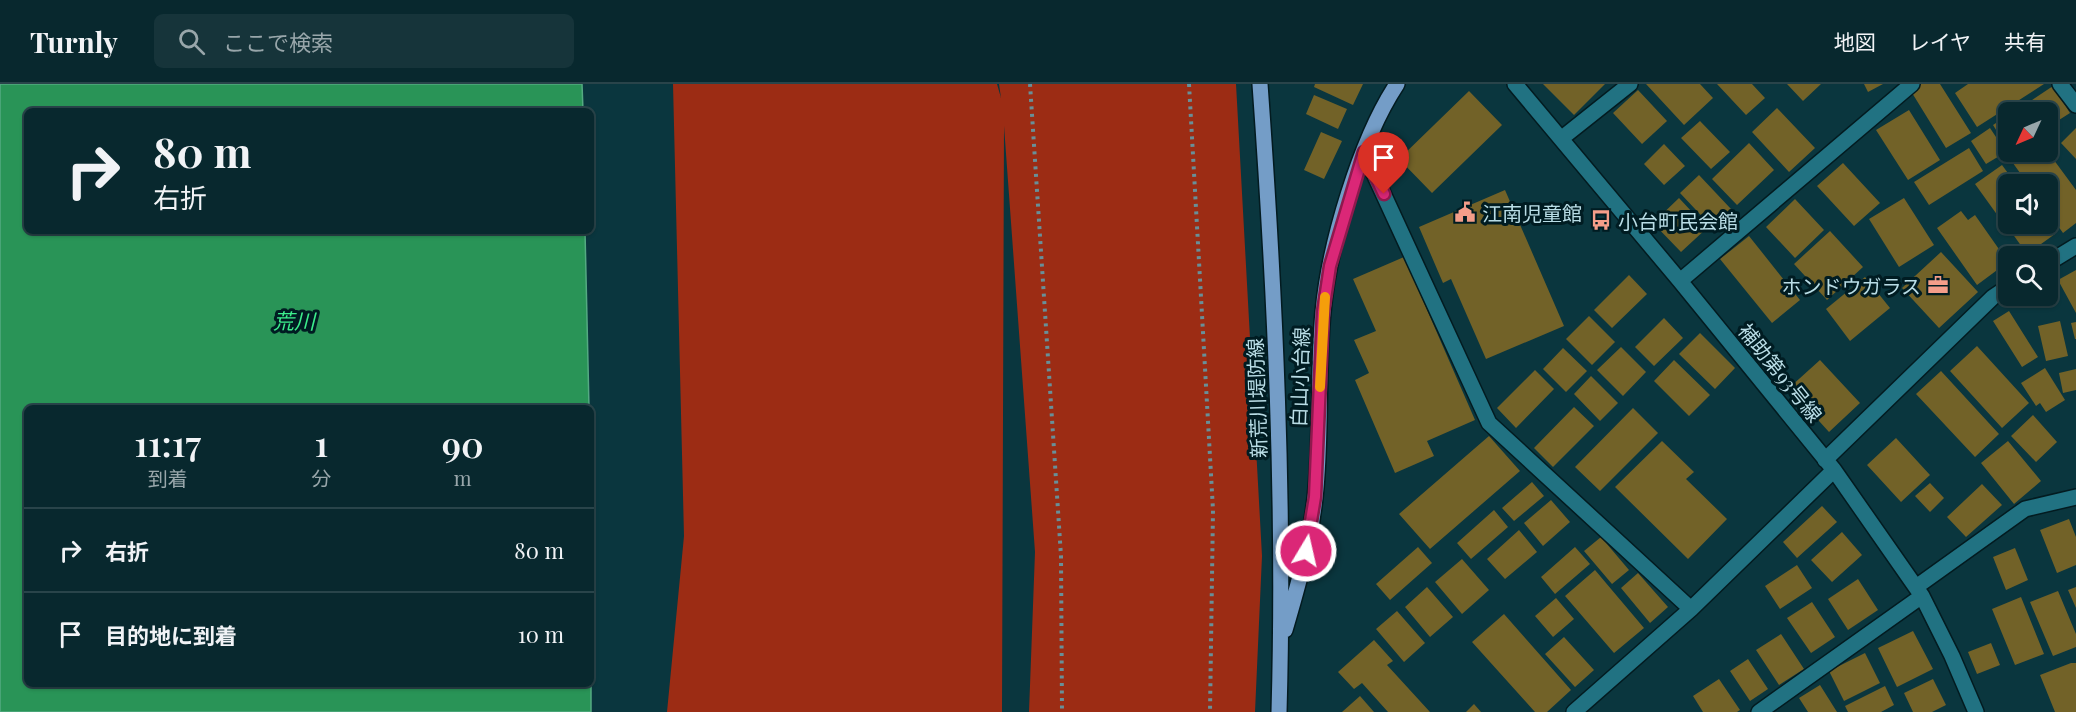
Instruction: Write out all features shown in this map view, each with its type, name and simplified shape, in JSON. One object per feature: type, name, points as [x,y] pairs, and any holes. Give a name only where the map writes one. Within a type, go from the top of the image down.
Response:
[{"type":"main road","name":"新荒川堤防線","points":[[1260,84],[1280,447],[1279,712]]},
{"type":"main road","name":"白山小台線","points":[[1281,644],[1304,568],[1315,497],[1323,312],[1330,266],[1364,152],[1397,84]]},
{"type":"street","name":"補助第93号線","points":[[1515,84],[1680,280],[1830,465],[1919,592],[1953,656],[1976,712]]},
{"type":"street","points":[[1562,138],[1630,84]]},
{"type":"street","points":[[1680,280],[1912,84]]},
{"type":"street","points":[[2060,84],[2076,105]]},
{"type":"street","points":[[1364,152],[1489,423],[1691,609]]},
{"type":"street","points":[[2058,257],[2076,246]]},
{"type":"street","points":[[1574,712],[1691,609],[1998,294]]},
{"type":"street","points":[[1759,712],[2025,509],[2076,498]]},
{"type":"path","points":[[1030,84],[1060,556],[1062,712]]},
{"type":"path","points":[[1189,84],[1213,510],[1210,712]]},
{"type":"shaded area","points":[[673,84],[997,84],[1001,98],[999,84],[1236,84],[1262,556],[1255,712],[1029,712],[1035,552],[1004,126],[1002,712],[667,712],[684,536]]},
{"type":"water","name":"荒川","points":[[0,84],[582,84],[583,108],[24,108],[24,234],[585,234],[589,405],[24,405],[24,687],[591,687],[591,712],[0,712]]},
{"type":"building","points":[[1315,84],[1363,84],[1353,105],[1314,87]]},
{"type":"building","points":[[1543,84],[1605,84],[1574,115]]},
{"type":"building","points":[[1646,84],[1700,84],[1713,98],[1684,125]]},
{"type":"building","points":[[1717,84],[1752,84],[1765,98],[1746,115]]},
{"type":"building","points":[[1787,84],[1821,84],[1803,101]]},
{"type":"building","points":[[1864,84],[1883,84],[1868,92]]},
{"type":"building","points":[[1915,84],[1940,84],[1971,133],[1946,148],[1909,88]]},
{"type":"building","points":[[1968,84],[2044,84],[2016,102],[1998,102],[1998,114],[1977,127],[1955,93]]},
{"type":"building","points":[[2053,86],[2070,113],[2058,121],[2058,102],[2029,102]]},
{"type":"building","points":[[1638,90],[1667,121],[1642,144],[1613,113]]},
{"type":"building","points":[[1469,91],[1502,125],[1432,193],[1399,159]]},
{"type":"building","points":[[1314,95],[1347,109],[1338,129],[1306,114]]},
{"type":"building","points":[[1777,108],[1815,148],[1789,172],[1752,132]]},
{"type":"building","points":[[1909,110],[1940,160],[1908,180],[1876,130]]},
{"type":"building","points":[[1700,121],[1730,152],[1711,169],[1681,138]]},
{"type":"building","points":[[1998,122],[1998,133],[1993,125]]},
{"type":"building","points":[[1990,128],[1998,140],[1998,157],[1986,164],[1971,141]]},
{"type":"building","points":[[2076,128],[2076,159],[2061,143]]},
{"type":"building","points":[[1321,132],[1342,141],[1324,179],[1304,170]]},
{"type":"building","points":[[1749,143],[1774,170],[1737,205],[1712,179]]},
{"type":"building","points":[[1664,144],[1685,166],[1664,185],[1644,164]]},
{"type":"building","points":[[1969,148],[1983,171],[1929,205],[1914,182]]},
{"type":"building","points":[[2012,162],[2055,162],[2076,190],[2076,223],[2063,233],[2058,226],[2058,174],[2021,174]]},
{"type":"building","points":[[1843,163],[1880,203],[1854,226],[1817,186]]},
{"type":"building","points":[[2002,165],[2009,174],[1998,174],[1998,216],[1975,184]]},
{"type":"building","points":[[1699,175],[1731,209],[1712,227],[1680,193]]},
{"type":"building","points":[[1505,190],[1564,326],[1486,359],[1451,279],[1443,283],[1419,227]]},
{"type":"building","points":[[1679,198],[1707,228],[1681,252],[1653,223]]},
{"type":"building","points":[[1904,198],[1934,245],[1899,267],[1869,219]]},
{"type":"building","points":[[1795,199],[1824,230],[1795,258],[1766,227]]},
{"type":"building","points":[[1961,211],[1968,220],[1975,215],[1998,248],[1998,269],[1977,285],[1937,228]]},
{"type":"building","points":[[1830,231],[1863,267],[1827,300],[1794,264]]},
{"type":"building","points":[[2013,234],[2055,234],[2038,246],[2021,246]]},
{"type":"building","points":[[1749,236],[1800,300],[1772,323],[1720,259]]},
{"type":"building","points":[[1941,252],[1978,292],[1939,328],[1902,288]]},
{"type":"building","points":[[1404,257],[1475,420],[1427,441],[1434,456],[1395,473],[1355,380],[1369,373],[1354,340],[1376,331],[1353,279]]},
{"type":"building","points":[[2076,270],[2076,313],[2058,280]]},
{"type":"building","points":[[1629,275],[1647,294],[1612,328],[1594,310]]},
{"type":"building","points":[[1865,277],[1890,308],[1850,341],[1826,309]]},
{"type":"building","points":[[2009,311],[2038,357],[2022,367],[1993,321]]},
{"type":"building","points":[[1589,316],[1615,342],[1592,365],[1566,339]]},
{"type":"building","points":[[1664,318],[1683,338],[1654,366],[1635,347]]},
{"type":"building","points":[[2060,321],[2068,356],[2046,361],[2038,326]]},
{"type":"building","points":[[2076,322],[2076,339],[2075,339],[2071,323]]},
{"type":"building","points":[[1700,333],[1735,368],[1715,389],[1679,354]]},
{"type":"building","points":[[1977,346],[2029,403],[2002,428],[1950,371]]},
{"type":"building","points":[[1621,347],[1646,372],[1623,396],[1597,370]]},
{"type":"building","points":[[1563,348],[1587,371],[1566,392],[1543,369]]},
{"type":"building","points":[[1674,360],[1710,395],[1689,416],[1654,381]]},
{"type":"building","points":[[1820,360],[1860,403],[1829,432],[1789,388]]},
{"type":"building","points":[[2045,368],[2065,400],[2046,412],[2040,403],[2036,406],[2021,383]]},
{"type":"building","points":[[2076,369],[2076,390],[2063,393],[2059,373]]},
{"type":"building","points":[[1535,370],[1554,389],[1516,428],[1497,408]]},
{"type":"building","points":[[1941,371],[1999,434],[1975,457],[1916,394]]},
{"type":"building","points":[[1591,376],[1618,403],[1600,421],[1574,394]]},
{"type":"building","points":[[1574,407],[1594,426],[1553,467],[1534,448]]},
{"type":"building","points":[[1633,408],[1658,433],[1600,491],[1575,467]]},
{"type":"building","points":[[2033,415],[2057,442],[2036,462],[2011,436]]},
{"type":"building","points":[[1489,436],[1520,471],[1430,549],[1399,514]]},
{"type":"building","points":[[1896,438],[1930,475],[1901,502],[1867,465]]},
{"type":"building","points":[[1662,441],[1694,472],[1686,479],[1727,519],[1688,559],[1615,487]]},
{"type":"building","points":[[2008,441],[2041,481],[2014,504],[1981,463]]},
{"type":"building","points":[[1532,482],[1544,496],[1514,521],[1502,508]]},
{"type":"building","points":[[1930,483],[1944,498],[1930,512],[1915,496]]},
{"type":"building","points":[[1982,484],[2002,505],[1966,537],[1947,517]]},
{"type":"building","points":[[1551,500],[1570,522],[1543,546],[1524,523]]},
{"type":"building","points":[[1822,506],[1837,522],[1797,558],[1783,542]]},
{"type":"building","points":[[1494,510],[1508,527],[1471,559],[1457,543]]},
{"type":"building","points":[[2069,519],[2076,537],[2076,565],[2057,573],[2040,530]]},
{"type":"building","points":[[1519,530],[1537,552],[1505,579],[1487,559]]},
{"type":"building","points":[[1842,532],[1862,555],[1832,582],[1811,560]]},
{"type":"building","points":[[1601,537],[1629,570],[1612,584],[1584,551]]},
{"type":"building","points":[[1418,547],[1432,563],[1390,600],[1376,584]]},
{"type":"building","points":[[1575,547],[1590,564],[1555,594],[1541,577]]},
{"type":"building","points":[[2015,548],[2028,580],[2006,590],[1993,557]]},
{"type":"building","points":[[1462,559],[1489,590],[1462,614],[1435,582]]},
{"type":"building","points":[[1797,565],[1812,588],[1780,609],[1765,586]]},
{"type":"building","points":[[1595,570],[1644,628],[1614,653],[1565,596]]},
{"type":"building","points":[[1638,573],[1668,607],[1650,623],[1621,588]]},
{"type":"building","points":[[1858,579],[1878,610],[1848,630],[1828,599]]},
{"type":"building","points":[[1427,587],[1453,617],[1430,637],[1405,607]]},
{"type":"building","points":[[2076,587],[2076,608],[2068,590]]},
{"type":"building","points":[[2058,591],[2076,634],[2076,647],[2053,656],[2030,602]]},
{"type":"building","points":[[2021,597],[2044,654],[2015,665],[1992,609]]},
{"type":"building","points":[[1556,598],[1574,619],[1553,637],[1535,616]]},
{"type":"building","points":[[1812,602],[1835,637],[1811,653],[1787,618]]},
{"type":"building","points":[[1397,611],[1425,643],[1404,662],[1376,629]]},
{"type":"building","points":[[1504,614],[1571,690],[1547,712],[1535,712],[1472,642]]},
{"type":"building","points":[[1913,631],[1933,669],[1897,687],[1878,648]]},
{"type":"building","points":[[1781,634],[1804,669],[1779,685],[1756,650]]},
{"type":"building","points":[[1564,637],[1594,670],[1575,687],[1545,654]]},
{"type":"building","points":[[1374,640],[1393,661],[1387,665],[1430,712],[1388,712],[1362,683],[1354,689],[1338,672]]},
{"type":"building","points":[[1991,643],[2000,665],[1977,674],[1968,652]]},
{"type":"building","points":[[1865,653],[1880,683],[1844,701],[1829,671]]},
{"type":"building","points":[[1748,659],[1768,689],[1750,701],[1730,671]]},
{"type":"building","points":[[2076,663],[2076,712],[2055,712],[2040,675]]},
{"type":"building","points":[[1719,679],[1740,710],[1737,712],[1703,712],[1693,696]]},
{"type":"building","points":[[1933,679],[1946,705],[1932,712],[1913,712],[1904,693]]},
{"type":"building","points":[[1820,685],[1837,712],[1808,712],[1799,698]]},
{"type":"building","points":[[1885,686],[1894,705],[1881,712],[1848,712],[1845,706]]},
{"type":"building","points":[[1360,696],[1374,712],[1342,712]]},
{"type":"building","points":[[1474,704],[1481,712],[1466,712]]},
{"type":"slow traffic","points":[[1320,387],[1325,297]]},
{"type":"place","name":"江南児童館","points":[[1465,212]]},
{"type":"place","name":"小台町民会館","points":[[1601,220]]},
{"type":"place","name":"ホンドウガラス","points":[[1938,285]]},
{"type":"route","points":[[1306,551],[1315,497],[1323,312],[1330,266],[1346,204],[1364,152],[1384,194]]}]
